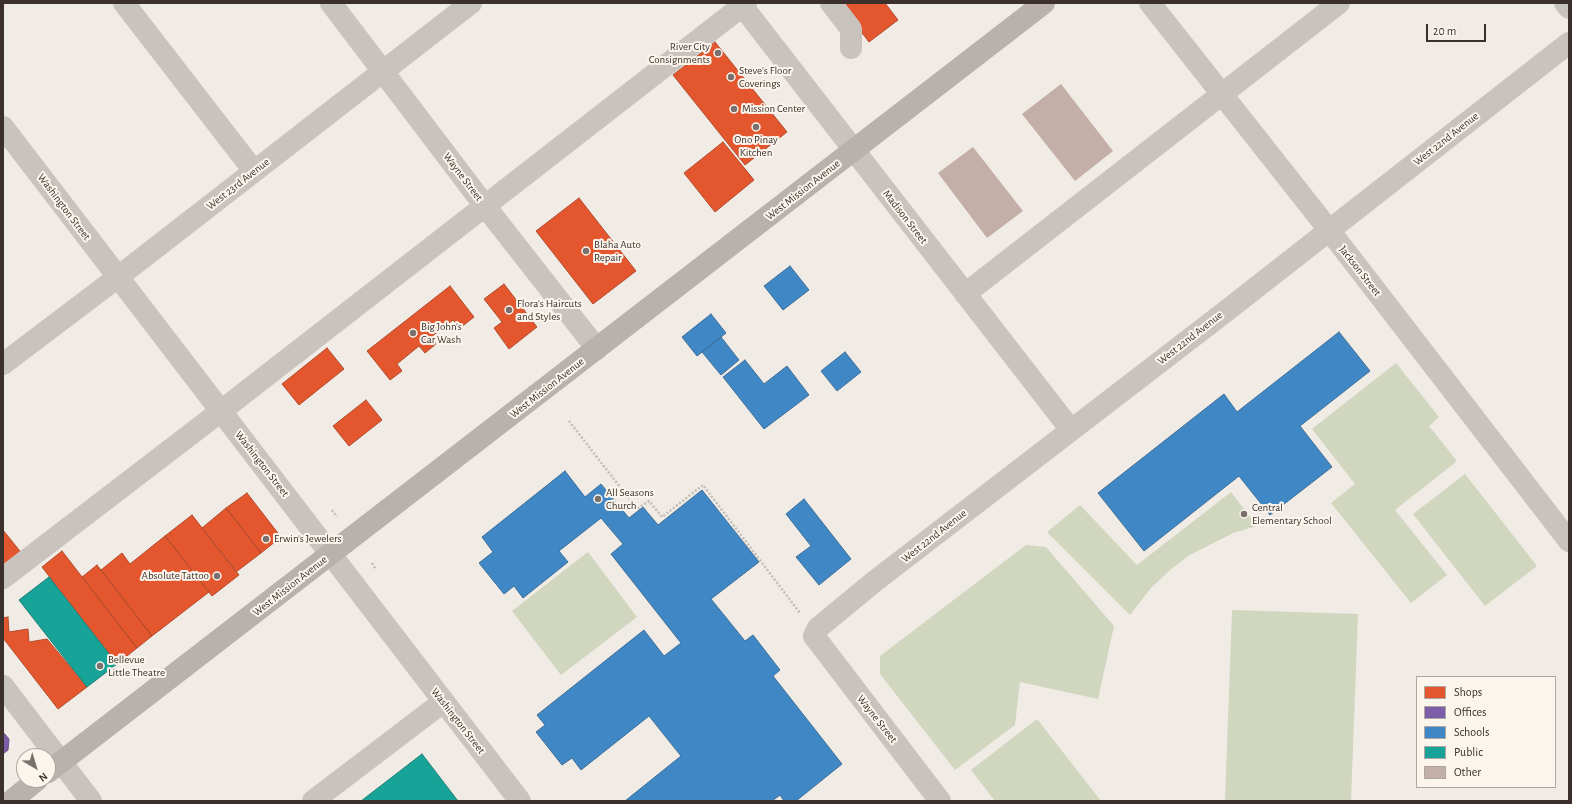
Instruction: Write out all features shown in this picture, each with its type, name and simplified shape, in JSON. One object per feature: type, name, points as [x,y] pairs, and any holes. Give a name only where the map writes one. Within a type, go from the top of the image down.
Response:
[{"type":"main road","name":"West Mission Avenue","points":[[56,765],[1044,3]]},
{"type":"main road","points":[[10,801],[27,788]]},
{"type":"street","points":[[124,3],[254,171]]},
{"type":"street","name":"Wayne Street","points":[[331,3],[485,206],[597,349]]},
{"type":"street","name":"West 23rd Avenue","points":[[3,364],[118,277],[471,3]]},
{"type":"street","points":[[831,3],[851,30],[851,48]]},
{"type":"street","name":"Jackson Street","points":[[1150,3],[1569,541]]},
{"type":"street","points":[[965,294],[1339,3]]},
{"type":"street","points":[[1565,3],[1569,8]]},
{"type":"street","points":[[3,578],[221,411],[743,4]]},
{"type":"street","name":"Madison Street","points":[[743,4],[853,151],[1071,430]]},
{"type":"street","name":"West 22nd Avenue","points":[[814,636],[818,628],[825,621],[1569,43]]},
{"type":"street","name":"Washington Street","points":[[3,127],[520,801]]},
{"type":"street","name":"Wayne Street","points":[[814,636],[940,801]]},
{"type":"street","points":[[3,686],[42,748]]},
{"type":"street","points":[[313,801],[443,702]]},
{"type":"street","points":[[56,769],[91,801]]},
{"type":"path","points":[[570,422],[637,509],[649,501],[662,517],[703,485],[800,613]]},
{"type":"path","points":[[332,510],[337,517]]},
{"type":"path","points":[[372,563],[376,570]]},
{"type":"green space","points":[[1396,363],[1439,417],[1429,426],[1457,461],[1395,510],[1447,575],[1411,603],[1331,503],[1355,484],[1312,429]]},
{"type":"green space","points":[[1465,474],[1537,566],[1485,606],[1413,514]]},
{"type":"green space","points":[[1231,492],[1257,526],[1233,533],[1188,556],[1151,588],[1130,615],[1047,532],[1080,505],[1137,565]]},
{"type":"green space","points":[[1026,545],[1046,547],[1114,626],[1098,699],[1020,682],[1015,725],[955,770],[880,674],[880,656]]},
{"type":"green space","points":[[588,552],[637,617],[561,675],[512,611]]},
{"type":"green space","points":[[1232,610],[1358,614],[1351,801],[1225,801]]},
{"type":"green space","points":[[1037,719],[1101,801],[995,801],[971,770]]},
{"type":"building: Shops","points":[[839,3],[885,3],[898,20],[869,42]]},
{"type":"building: Shops","name":"Mission Center","points":[[715,42],[787,132],[745,165],[673,75]]},
{"type":"building: Shops","points":[[723,142],[754,180],[715,212],[684,173]]},
{"type":"building: Shops","name":"Blaha Auto Repair","points":[[579,198],[636,271],[593,304],[536,231]]},
{"type":"building: Shops","name":"Flora's Haircuts and Styles","points":[[504,284],[537,327],[509,349],[494,328],[502,322],[484,299]]},
{"type":"building: Shops","name":"Big John's Car Wash","points":[[450,286],[474,317],[460,328],[453,320],[431,337],[436,344],[425,353],[419,346],[397,364],[402,371],[390,380],[367,351]]},
{"type":"building: Shops","points":[[327,348],[344,369],[299,405],[282,384]]},
{"type":"building: Shops","points":[[366,400],[382,420],[349,446],[333,426]]},
{"type":"building: Shops","points":[[247,493],[281,537],[261,553],[226,508]]},
{"type":"building: Shops","points":[[226,508],[261,553],[236,572],[202,528]]},
{"type":"building: Shops","points":[[192,515],[239,575],[212,596],[165,536]]},
{"type":"building: Shops","points":[[3,530],[23,555],[3,572]]},
{"type":"building: Shops","points":[[165,536],[209,592],[152,636],[101,570],[122,553],[130,564]]},
{"type":"building: Shops","points":[[62,551],[137,648],[117,664],[42,567]]},
{"type":"building: Shops","points":[[97,565],[152,636],[137,648],[82,577]]},
{"type":"building: Shops","points":[[8,617],[9,632],[28,629],[29,642],[47,639],[87,687],[58,709],[3,638],[3,618]]},
{"type":"building: Offices","points":[[3,732],[9,739],[8,750],[3,754]]},
{"type":"building: Schools","points":[[790,266],[809,290],[783,310],[764,286]]},
{"type":"building: Schools","points":[[711,314],[726,333],[697,356],[682,337]]},
{"type":"building: Schools","name":"Central Elementary School","points":[[1339,332],[1370,371],[1300,426],[1332,467],[1270,515],[1239,476],[1144,551],[1098,493],[1224,394],[1237,412]]},
{"type":"building: Schools","points":[[721,337],[739,360],[721,375],[702,352]]},
{"type":"building: Schools","points":[[845,352],[861,372],[837,391],[821,371]]},
{"type":"building: Schools","points":[[745,360],[764,384],[787,366],[809,395],[764,429],[723,377]]},
{"type":"building: Schools","points":[[565,471],[585,497],[601,484],[629,518],[643,507],[658,525],[702,490],[759,562],[711,599],[745,641],[753,635],[780,670],[773,676],[842,764],[796,801],[784,801],[780,795],[772,801],[625,801],[681,756],[649,716],[581,770],[572,758],[562,765],[536,732],[545,725],[537,715],[644,630],[664,656],[681,643],[611,554],[623,544],[601,518],[559,551],[568,562],[523,598],[514,586],[504,594],[479,563],[493,552],[482,537]]},
{"type":"building: Schools","points":[[804,499],[851,559],[819,585],[796,557],[811,546],[786,514]]},
{"type":"building: Public","points":[[49,577],[117,664],[87,687],[19,600]]},
{"type":"building: Public","points":[[422,754],[458,801],[361,801]]},
{"type":"building: Other","points":[[1061,84],[1113,151],[1075,181],[1022,114]]},
{"type":"building: Other","points":[[973,147],[1023,211],[987,238],[938,173]]},
{"type":"place","name":"River City Consignments","points":[[718,53]]},
{"type":"place","name":"Steve's Floor Coverings","points":[[731,77]]},
{"type":"place","name":"Mission Center","points":[[734,109]]},
{"type":"place","name":"Ono Pinay Kitchen","points":[[756,127]]},
{"type":"place","name":"Blaha Auto Repair","points":[[586,251]]},
{"type":"place","name":"Flora's Haircuts and Styles","points":[[509,310]]},
{"type":"place","name":"Big John's Car Wash","points":[[413,333]]},
{"type":"place","name":"All Seasons Church","points":[[598,499]]},
{"type":"place","name":"Central Elementary School","points":[[1244,514]]},
{"type":"place","name":"Erwin's Jewelers","points":[[266,539]]},
{"type":"place","name":"Absolute Tattoo","points":[[217,576]]},
{"type":"place","name":"Bellevue Little Theatre","points":[[100,666]]}]
